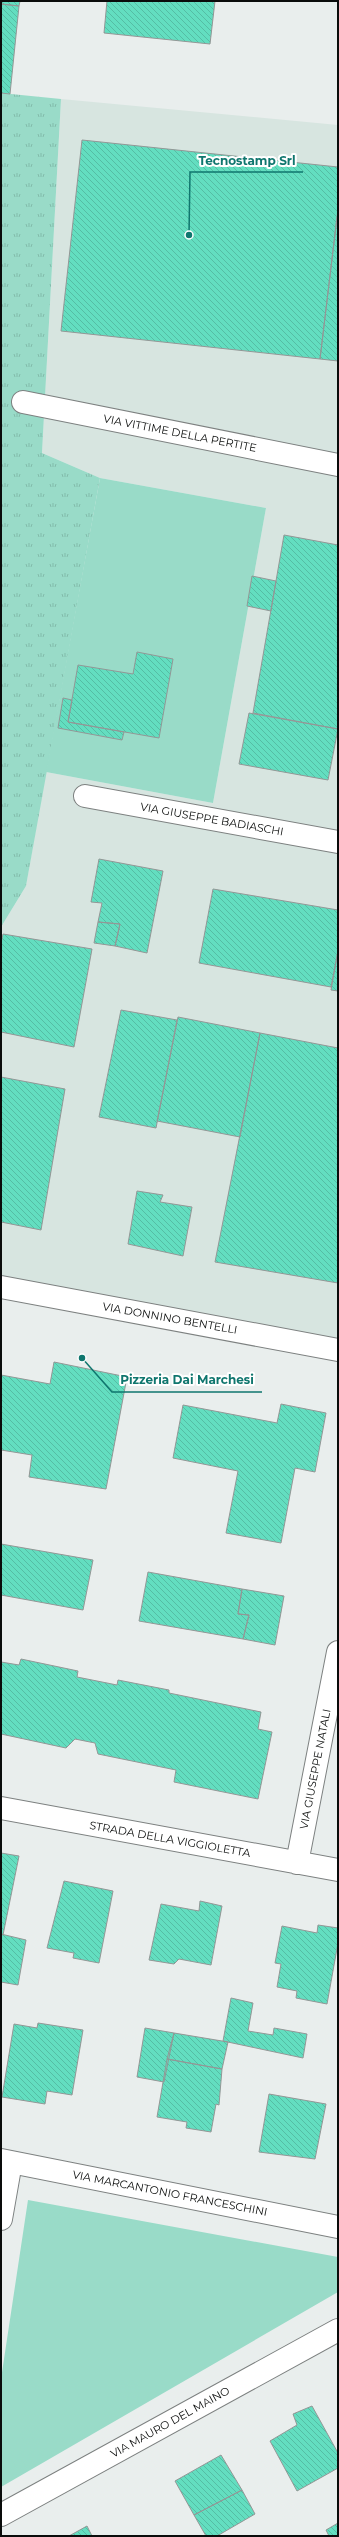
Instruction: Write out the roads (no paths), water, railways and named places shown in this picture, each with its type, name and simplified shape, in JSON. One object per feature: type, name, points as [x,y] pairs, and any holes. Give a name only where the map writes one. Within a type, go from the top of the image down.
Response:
[{"type":"street","name":"VIA VITTIME DELLA PERTITE","points":[[23,402],[338,465]]},
{"type":"street","name":"VIA GIUSEPPE BADIASCHI","points":[[85,796],[338,842]]},
{"type":"street","name":"VIA DONNINO BENTELLI","points":[[1,1287],[338,1350]]},
{"type":"street","name":"VIA GIUSEPPE NATALI","points":[[297,1863],[338,1652]]},
{"type":"street","name":"STRADA DELLA VIGGIOLETTA","points":[[1,1808],[338,1870]]},
{"type":"street","points":[[1,2219],[6,2161]]},
{"type":"street","name":"VIA MARCANTONIO FRANCESCHINI","points":[[6,2161],[338,2227]]},
{"type":"street","name":"VIA MAURO DEL MAINO","points":[[1,2515],[338,2330]]},
{"type":"place","name":"Tecnostamp Srl","points":[[189,235]]},
{"type":"place","name":"Pizzeria Dai Marchesi","points":[[82,1358]]}]
